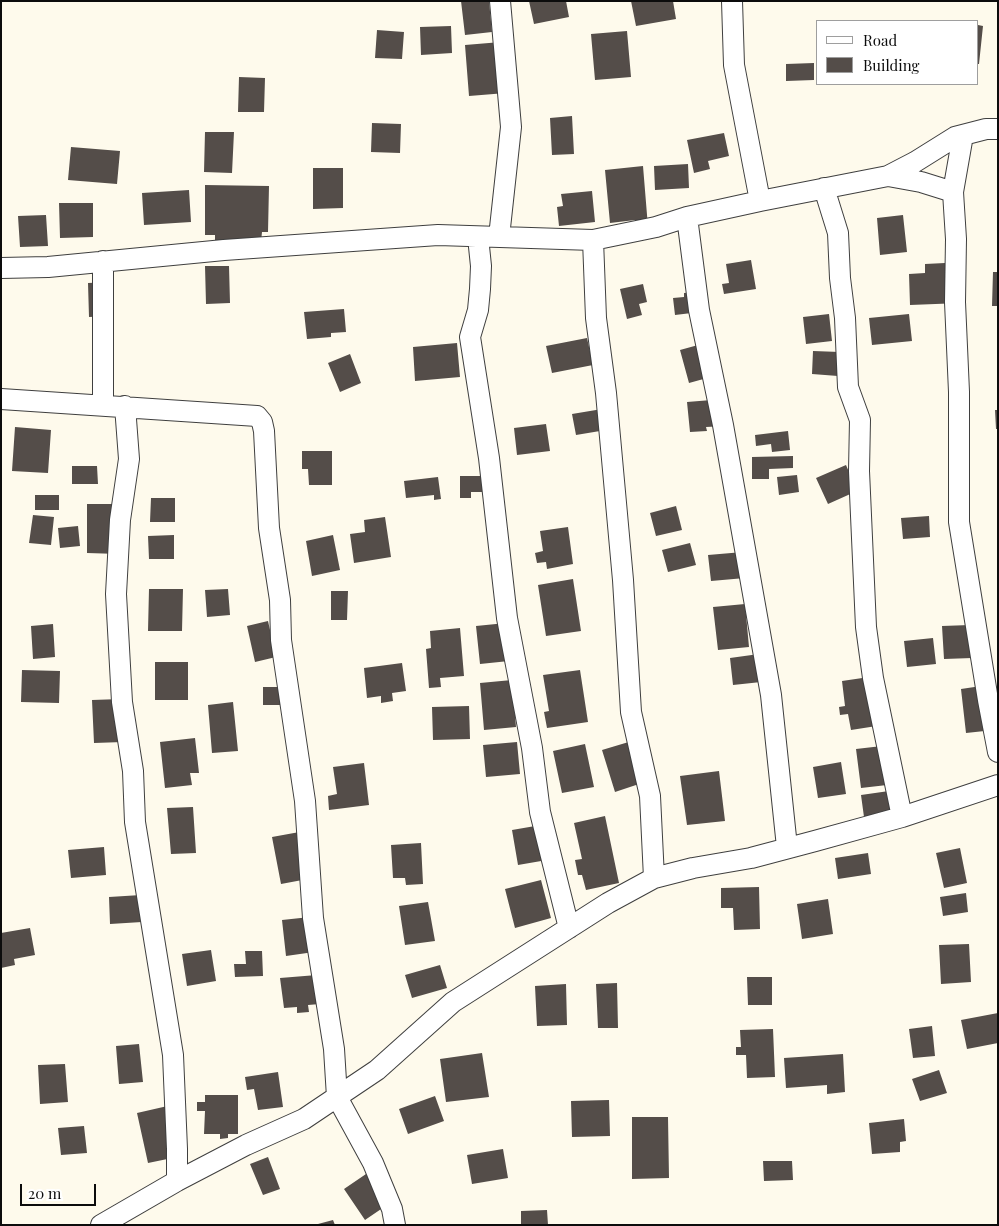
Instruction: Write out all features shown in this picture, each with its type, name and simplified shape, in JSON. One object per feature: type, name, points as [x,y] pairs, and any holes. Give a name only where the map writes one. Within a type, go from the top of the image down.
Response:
[{"type":"street","points":[[499,237],[511,127],[500,1]]},
{"type":"street","points":[[732,1],[734,64],[760,201]]},
{"type":"street","points":[[1,268],[48,267],[224,250],[438,235],[593,240],[656,227],[687,217],[760,201],[888,176],[955,137],[986,129],[998,129]]},
{"type":"street","points":[[963,135],[953,192],[956,239],[955,302],[960,392],[959,522],[986,691],[998,752]]},
{"type":"street","points":[[888,176],[920,182],[953,192]]},
{"type":"street","points":[[824,188],[838,233],[840,278],[845,318],[848,388],[860,420],[859,471],[866,627],[873,678],[902,817]]},
{"type":"street","points":[[687,217],[700,310],[723,425],[771,695],[787,847]]},
{"type":"street","points":[[478,236],[481,266],[480,289],[478,310],[470,337],[489,458],[507,618],[532,748],[540,812],[570,928]]},
{"type":"street","points":[[593,240],[596,318],[606,393],[622,570],[631,712],[650,796],[654,878]]},
{"type":"street","points":[[103,262],[104,405]]},
{"type":"street","points":[[1,398],[257,416],[262,422],[269,528],[280,600],[281,640],[305,801],[313,918],[334,1050],[337,1097],[372,1163],[392,1209],[395,1225]]},
{"type":"street","points":[[125,406],[130,459],[120,520],[116,594],[122,702],[133,771],[135,822],[173,1055],[177,1181]]},
{"type":"street","points":[[101,1225],[177,1181],[246,1145],[304,1119],[377,1070],[453,1002],[608,903],[654,878],[693,868],[751,858],[815,841],[902,817],[998,785]]},
{"type":"building","points":[[461,1],[489,1],[492,32],[465,35]]},
{"type":"building","points":[[529,1],[566,1],[569,17],[534,24]]},
{"type":"building","points":[[631,1],[673,1],[676,19],[636,26]]},
{"type":"building","points":[[979,25],[983,26],[979,64]]},
{"type":"building","points":[[451,26],[452,53],[421,55],[420,27]]},
{"type":"building","points":[[377,30],[404,32],[402,59],[375,58]]},
{"type":"building","points":[[627,31],[631,77],[595,80],[591,34]]},
{"type":"building","points":[[501,42],[506,93],[469,96],[465,45]]},
{"type":"building","points":[[814,63],[814,80],[786,81],[786,64]]},
{"type":"building","points":[[239,77],[265,78],[264,112],[238,112]]},
{"type":"building","points":[[572,116],[574,154],[552,155],[550,118]]},
{"type":"building","points":[[372,123],[401,124],[400,153],[371,152]]},
{"type":"building","points":[[205,132],[234,132],[232,173],[204,172]]},
{"type":"building","points":[[724,133],[729,156],[708,161],[710,169],[694,173],[687,140]]},
{"type":"building","points":[[71,147],[120,151],[117,184],[68,180]]},
{"type":"building","points":[[688,164],[689,188],[655,190],[654,166]]},
{"type":"building","points":[[643,166],[648,227],[636,228],[635,220],[610,223],[605,170]]},
{"type":"building","points":[[313,168],[343,168],[343,208],[313,209]]},
{"type":"building","points":[[205,185],[269,186],[268,232],[262,232],[261,242],[215,242],[215,235],[205,235]]},
{"type":"building","points":[[189,190],[191,222],[144,225],[142,193]]},
{"type":"building","points":[[592,191],[595,222],[559,226],[557,207],[563,206],[561,194]]},
{"type":"building","points":[[59,203],[93,203],[93,237],[60,238]]},
{"type":"building","points":[[46,215],[48,246],[20,247],[18,216]]},
{"type":"building","points":[[903,215],[907,252],[880,255],[877,218]]},
{"type":"building","points":[[751,260],[756,289],[724,294],[722,284],[729,283],[726,264]]},
{"type":"building","points":[[945,263],[945,276],[960,275],[961,303],[910,305],[909,274],[925,273],[925,264]]},
{"type":"building","points":[[205,266],[229,266],[230,303],[206,304]]},
{"type":"building","points":[[993,272],[998,272],[998,306],[992,306]]},
{"type":"building","points":[[111,282],[112,316],[89,317],[88,283]]},
{"type":"building","points":[[643,284],[647,302],[639,304],[642,315],[627,319],[620,289]]},
{"type":"building","points":[[698,292],[700,312],[675,315],[673,298],[684,297],[684,293]]},
{"type":"building","points":[[344,309],[346,332],[331,333],[331,337],[307,339],[304,312]]},
{"type":"building","points":[[829,314],[832,341],[806,344],[803,317]]},
{"type":"building","points":[[909,314],[912,341],[872,345],[869,318]]},
{"type":"building","points":[[587,338],[593,365],[552,373],[546,346]]},
{"type":"building","points":[[709,342],[718,375],[689,383],[680,350]]},
{"type":"building","points":[[457,343],[460,377],[415,381],[413,347]]},
{"type":"building","points":[[813,351],[840,352],[838,376],[812,374]]},
{"type":"building","points":[[350,354],[361,383],[340,392],[328,363]]},
{"type":"building","points":[[724,399],[726,426],[706,427],[707,431],[690,432],[687,402]]},
{"type":"building","points":[[602,409],[606,430],[576,435],[572,414]]},
{"type":"building","points":[[995,410],[998,410],[998,429],[996,429]]},
{"type":"building","points":[[546,424],[550,451],[517,455],[514,428]]},
{"type":"building","points":[[15,427],[51,430],[48,473],[12,471]]},
{"type":"building","points":[[788,431],[790,450],[772,452],[771,444],[756,446],[755,435]]},
{"type":"building","points":[[302,451],[332,451],[332,485],[309,485],[308,469],[302,469]]},
{"type":"building","points":[[793,456],[793,468],[769,469],[769,479],[752,479],[752,457]]},
{"type":"building","points":[[846,465],[857,491],[828,504],[816,478]]},
{"type":"building","points":[[72,466],[97,466],[98,484],[72,484]]},
{"type":"building","points":[[797,475],[799,492],[779,495],[777,477]]},
{"type":"building","points":[[460,476],[489,476],[489,492],[471,492],[471,498],[460,498]]},
{"type":"building","points":[[438,477],[441,499],[434,500],[434,495],[406,498],[404,481]]},
{"type":"building","points":[[35,495],[59,495],[59,510],[35,510]]},
{"type":"building","points":[[151,498],[175,498],[175,522],[150,522]]},
{"type":"building","points":[[87,504],[119,504],[119,554],[87,553]]},
{"type":"building","points":[[676,506],[682,530],[656,536],[650,513]]},
{"type":"building","points":[[33,515],[54,517],[51,545],[29,543]]},
{"type":"building","points":[[929,516],[930,537],[903,539],[901,518]]},
{"type":"building","points":[[385,517],[391,557],[354,563],[350,534],[365,532],[364,520]]},
{"type":"building","points":[[78,526],[80,546],[60,548],[58,528]]},
{"type":"building","points":[[568,527],[573,564],[547,569],[546,562],[537,563],[535,553],[543,551],[540,531]]},
{"type":"building","points":[[174,535],[174,559],[149,559],[148,536]]},
{"type":"building","points":[[333,535],[340,570],[312,576],[306,541]]},
{"type":"building","points":[[690,543],[696,565],[668,572],[662,550]]},
{"type":"building","points":[[743,552],[745,578],[711,581],[708,555]]},
{"type":"building","points":[[573,579],[581,631],[546,636],[538,585]]},
{"type":"building","points":[[149,589],[183,589],[182,631],[148,631]]},
{"type":"building","points":[[228,589],[230,615],[207,617],[205,590]]},
{"type":"building","points":[[331,591],[348,591],[347,620],[331,620]]},
{"type":"building","points":[[745,604],[749,647],[718,650],[713,607]]},
{"type":"building","points":[[268,621],[276,657],[255,662],[247,626]]},
{"type":"building","points":[[506,623],[509,661],[480,664],[476,626]]},
{"type":"building","points":[[53,624],[55,657],[33,659],[31,626]]},
{"type":"building","points":[[970,625],[972,658],[944,659],[942,626]]},
{"type":"building","points":[[460,628],[464,676],[440,678],[441,687],[429,688],[426,649],[431,648],[430,631]]},
{"type":"building","points":[[933,638],[936,664],[907,667],[904,641]]},
{"type":"building","points":[[759,654],[761,682],[733,685],[730,658]]},
{"type":"building","points":[[155,662],[188,662],[188,700],[155,700]]},
{"type":"building","points":[[402,663],[406,691],[392,693],[393,701],[381,703],[381,696],[367,698],[364,668]]},
{"type":"building","points":[[22,670],[60,671],[59,703],[21,702]]},
{"type":"building","points":[[580,670],[588,722],[547,728],[544,712],[549,711],[543,675]]},
{"type":"building","points":[[876,676],[883,725],[851,730],[848,714],[840,715],[839,707],[845,706],[842,681]]},
{"type":"building","points":[[512,680],[516,727],[484,730],[480,683]]},
{"type":"building","points":[[988,685],[994,730],[966,733],[961,689]]},
{"type":"building","points":[[263,687],[293,687],[293,705],[263,705]]},
{"type":"building","points":[[121,699],[123,742],[94,743],[92,700]]},
{"type":"building","points":[[233,702],[238,751],[212,753],[208,705]]},
{"type":"building","points":[[469,706],[470,739],[433,740],[432,707]]},
{"type":"building","points":[[195,738],[199,773],[190,773],[192,785],[165,788],[160,742]]},
{"type":"building","points":[[632,741],[645,782],[615,792],[602,750]]},
{"type":"building","points":[[517,742],[520,774],[486,777],[483,745]]},
{"type":"building","points":[[585,744],[594,787],[562,793],[553,751]]},
{"type":"building","points":[[882,746],[887,785],[861,788],[856,749]]},
{"type":"building","points":[[841,762],[846,794],[818,798],[813,767]]},
{"type":"building","points":[[364,763],[369,805],[329,810],[328,796],[337,794],[333,767]]},
{"type":"building","points":[[719,771],[725,821],[687,825],[680,776]]},
{"type":"building","points":[[889,791],[892,813],[864,817],[861,795]]},
{"type":"building","points":[[193,807],[196,853],[171,854],[167,808]]},
{"type":"building","points":[[605,816],[619,883],[586,890],[582,875],[578,875],[575,860],[582,859],[574,823]]},
{"type":"building","points":[[541,825],[547,860],[518,865],[512,830]]},
{"type":"building","points":[[305,831],[313,878],[281,884],[272,837]]},
{"type":"building","points":[[421,843],[423,884],[406,885],[405,878],[393,878],[391,845]]},
{"type":"building","points":[[104,847],[106,875],[71,878],[68,850]]},
{"type":"building","points":[[960,848],[967,883],[944,888],[936,853]]},
{"type":"building","points":[[868,853],[871,874],[838,879],[835,858]]},
{"type":"building","points":[[541,880],[551,918],[515,928],[505,889]]},
{"type":"building","points":[[759,887],[760,929],[734,930],[733,908],[721,908],[721,888]]},
{"type":"building","points":[[966,893],[968,912],[943,916],[940,897]]},
{"type":"building","points":[[141,895],[142,922],[110,924],[109,897]]},
{"type":"building","points":[[828,899],[833,934],[802,939],[797,904]]},
{"type":"building","points":[[428,902],[435,941],[405,945],[399,906]]},
{"type":"building","points":[[310,917],[314,952],[286,956],[282,920]]},
{"type":"building","points":[[30,928],[35,955],[14,959],[15,965],[1,968],[1,933]]},
{"type":"building","points":[[969,944],[971,982],[941,984],[939,945]]},
{"type":"building","points":[[211,950],[216,981],[187,986],[182,954]]},
{"type":"building","points":[[245,951],[262,951],[263,976],[235,977],[234,964],[246,964]]},
{"type":"building","points":[[440,965],[447,988],[412,998],[405,975]]},
{"type":"building","points":[[317,975],[320,1004],[308,1005],[309,1012],[297,1013],[297,1007],[284,1008],[280,978]]},
{"type":"building","points":[[747,977],[772,977],[772,1005],[748,1005]]},
{"type":"building","points":[[617,983],[618,1028],[598,1028],[596,984]]},
{"type":"building","points":[[566,984],[567,1025],[537,1026],[535,986]]},
{"type":"building","points":[[998,1013],[998,1043],[967,1049],[961,1020]]},
{"type":"building","points":[[932,1026],[935,1056],[913,1058],[909,1029]]},
{"type":"building","points":[[773,1029],[775,1077],[747,1078],[746,1055],[736,1055],[736,1047],[741,1047],[740,1030]]},
{"type":"building","points":[[139,1044],[143,1082],[119,1084],[116,1046]]},
{"type":"building","points":[[482,1053],[489,1097],[446,1102],[440,1059]]},
{"type":"building","points":[[843,1054],[845,1092],[827,1094],[827,1085],[786,1088],[784,1058]]},
{"type":"building","points":[[65,1064],[68,1102],[40,1104],[38,1065]]},
{"type":"building","points":[[939,1070],[947,1093],[920,1101],[912,1079]]},
{"type":"building","points":[[278,1072],[283,1107],[258,1110],[254,1089],[247,1090],[245,1077]]},
{"type":"building","points":[[205,1095],[238,1095],[238,1134],[228,1134],[228,1138],[220,1139],[220,1134],[204,1134],[205,1111],[197,1111],[197,1102],[205,1102]]},
{"type":"building","points":[[435,1096],[444,1121],[408,1134],[399,1109]]},
{"type":"building","points":[[609,1100],[610,1136],[572,1137],[571,1101]]},
{"type":"building","points":[[172,1105],[182,1156],[148,1163],[137,1113]]},
{"type":"building","points":[[632,1117],[668,1117],[669,1178],[632,1179]]},
{"type":"building","points":[[904,1119],[906,1141],[900,1142],[900,1152],[872,1154],[869,1123]]},
{"type":"building","points":[[84,1126],[87,1153],[61,1155],[58,1128]]},
{"type":"building","points":[[503,1149],[508,1178],[472,1184],[467,1155]]},
{"type":"building","points":[[268,1157],[280,1189],[263,1195],[250,1164]]},
{"type":"building","points":[[763,1161],[792,1161],[793,1180],[764,1181]]},
{"type":"building","points":[[366,1174],[387,1205],[365,1220],[344,1189]]},
{"type":"building","points":[[547,1210],[548,1225],[521,1225],[521,1211]]},
{"type":"building","points":[[333,1220],[335,1225],[318,1225],[318,1224]]}]
